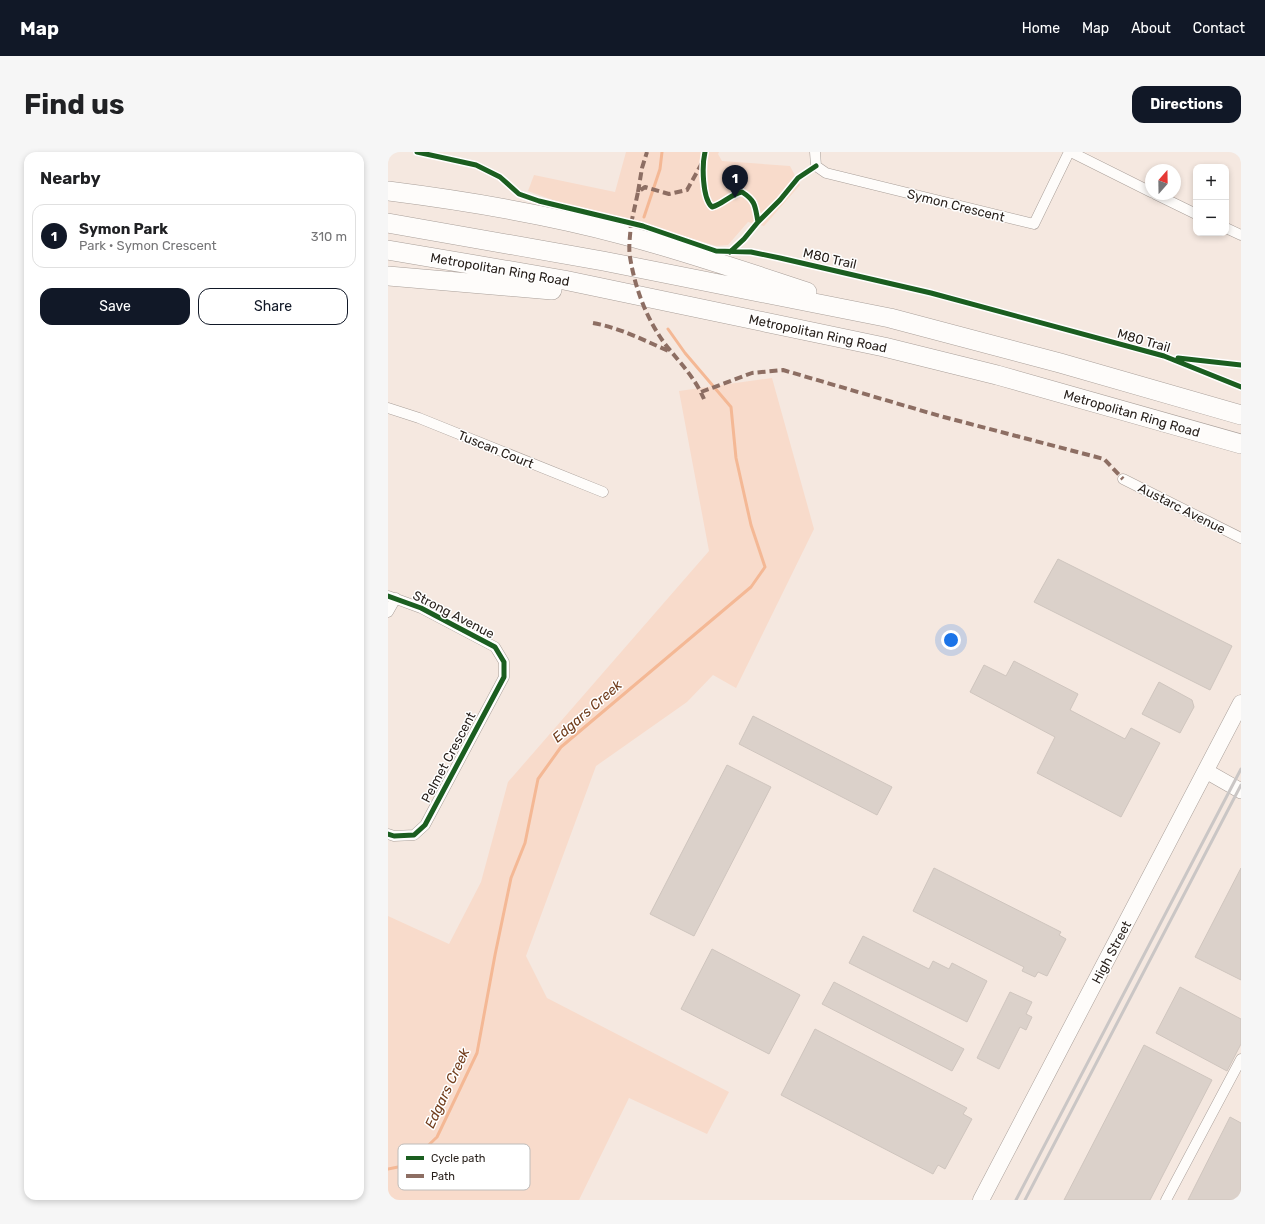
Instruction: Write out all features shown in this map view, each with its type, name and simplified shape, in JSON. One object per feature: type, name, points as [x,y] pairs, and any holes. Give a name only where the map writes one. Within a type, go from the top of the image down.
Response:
[{"type":"highway","points":[[388,191],[467,202],[571,222],[625,235],[890,318]]},
{"type":"highway","name":"Metropolitan Ring Road","points":[[388,223],[603,261],[890,318],[1039,357],[1241,415]]},
{"type":"highway","name":"Metropolitan Ring Road","points":[[388,250],[564,280],[884,347],[997,375],[1241,444]]},
{"type":"highway","points":[[388,276],[513,286],[677,303]]},
{"type":"main road","name":"High Street","points":[[981,1200],[1241,703]]},
{"type":"main road","points":[[1206,771],[1241,791]]},
{"type":"street","name":"Symon Crescent","points":[[815,152],[816,166],[826,173],[1034,224],[1070,152]]},
{"type":"street","points":[[1070,152],[1145,189]]},
{"type":"street","points":[[1167,200],[1193,213]]},
{"type":"street","points":[[1229,229],[1241,235]]},
{"type":"street","name":"Tuscan Court","points":[[388,408],[419,418],[603,492]]},
{"type":"street","name":"Austarc Avenue","points":[[1124,479],[1241,538]]},
{"type":"street","points":[[388,612],[392,597]]},
{"type":"street","name":"Strong Avenue","points":[[392,597],[421,608],[495,647],[504,662]]},
{"type":"street","name":"Pelmet Crescent","points":[[388,834],[394,836],[414,835],[424,825],[504,677],[504,662]]},
{"type":"street","points":[[1166,1200],[1241,1059]]},
{"type":"shaded area","points":[[626,152],[719,152],[718,154],[722,161],[790,166],[800,185],[764,226],[748,222],[728,245],[716,246],[631,220],[561,203],[528,191],[534,175],[615,192]]},
{"type":"shaded area","points":[[772,378],[814,529],[736,688],[713,675],[687,702],[596,766],[526,956],[547,998],[729,1092],[707,1134],[629,1098],[579,1200],[388,1200],[388,916],[449,944],[481,882],[508,782],[709,551],[679,391]]},
{"type":"building","points":[[1058,559],[1232,646],[1210,690],[1034,602]]},
{"type":"building","points":[[1014,661],[1078,694],[1070,710],[1125,739],[1131,728],[1160,743],[1121,817],[1037,773],[1055,737],[970,692],[984,665],[1006,676]]},
{"type":"building","points":[[1159,682],[1192,700],[1194,707],[1180,733],[1142,714]]},
{"type":"building","points":[[753,716],[892,787],[877,815],[739,744]]},
{"type":"building","points":[[727,765],[771,787],[694,936],[650,914]]},
{"type":"building","points":[[934,868],[1061,932],[1059,935],[1066,939],[1047,976],[1038,972],[1035,977],[1022,971],[1024,967],[913,911]]},
{"type":"building","points":[[1241,868],[1241,980],[1195,957]]},
{"type":"building","points":[[863,936],[929,969],[933,961],[949,969],[952,963],[987,981],[967,1022],[849,963]]},
{"type":"building","points":[[712,949],[800,995],[769,1054],[681,1009]]},
{"type":"building","points":[[834,982],[964,1049],[952,1071],[822,1004]]},
{"type":"building","points":[[1180,987],[1241,1019],[1241,1044],[1227,1071],[1156,1033]]},
{"type":"building","points":[[1010,992],[1032,1002],[1026,1014],[1032,1017],[1026,1030],[1020,1027],[999,1069],[977,1058]]},
{"type":"building","points":[[815,1029],[967,1108],[963,1114],[972,1119],[945,1169],[938,1165],[933,1174],[781,1095]]},
{"type":"building","points":[[1144,1045],[1212,1080],[1150,1200],[1064,1200]]},
{"type":"building","points":[[1230,1117],[1241,1123],[1241,1200],[1188,1200]]},
{"type":"waterway","name":"Edgars Creek","points":[[644,217],[660,169],[662,152]]},
{"type":"waterway","name":"Edgars Creek","points":[[430,1144],[437,1137],[477,1053],[511,878],[525,843],[538,779],[561,747],[751,587],[765,567],[751,525],[736,458],[731,407],[685,353],[668,329]]},
{"type":"waterway","name":"Edgars Creek","points":[[388,1169],[398,1167]]},
{"type":"railway","points":[[1016,1200],[1241,769]]},
{"type":"railway","points":[[1025,1200],[1241,785]]},
{"type":"marked path","points":[[638,192],[642,168],[647,152]]},
{"type":"marked path","points":[[631,224],[638,192],[645,187],[669,194],[687,190],[702,163]]},
{"type":"marked path","points":[[631,220],[629,252],[635,280],[642,302],[658,334],[691,376],[704,399]]},
{"type":"marked path","points":[[593,323],[623,331],[671,352]]},
{"type":"marked path","points":[[701,392],[752,373],[783,370],[940,416],[1104,459],[1123,479]]},
{"type":"cycle path","name":"M80 Trail","points":[[417,152],[476,165],[500,177],[519,194],[539,201],[643,226],[716,251],[751,252],[931,293],[1164,356],[1241,387]]},
{"type":"cycle path","points":[[705,152],[703,165],[705,189],[706,196],[712,207],[742,192],[750,198],[754,204],[758,222],[744,239],[730,252]]},
{"type":"cycle path","points":[[758,222],[780,200],[798,178],[816,166]]},
{"type":"cycle path","points":[[1178,358],[1241,365]]},
{"type":"cycle path","points":[[388,596],[421,608],[495,647],[504,662],[504,677],[425,825],[414,835],[394,836],[388,834]]},
{"type":"place","name":"Symon Park","points":[[735,198]]}]
